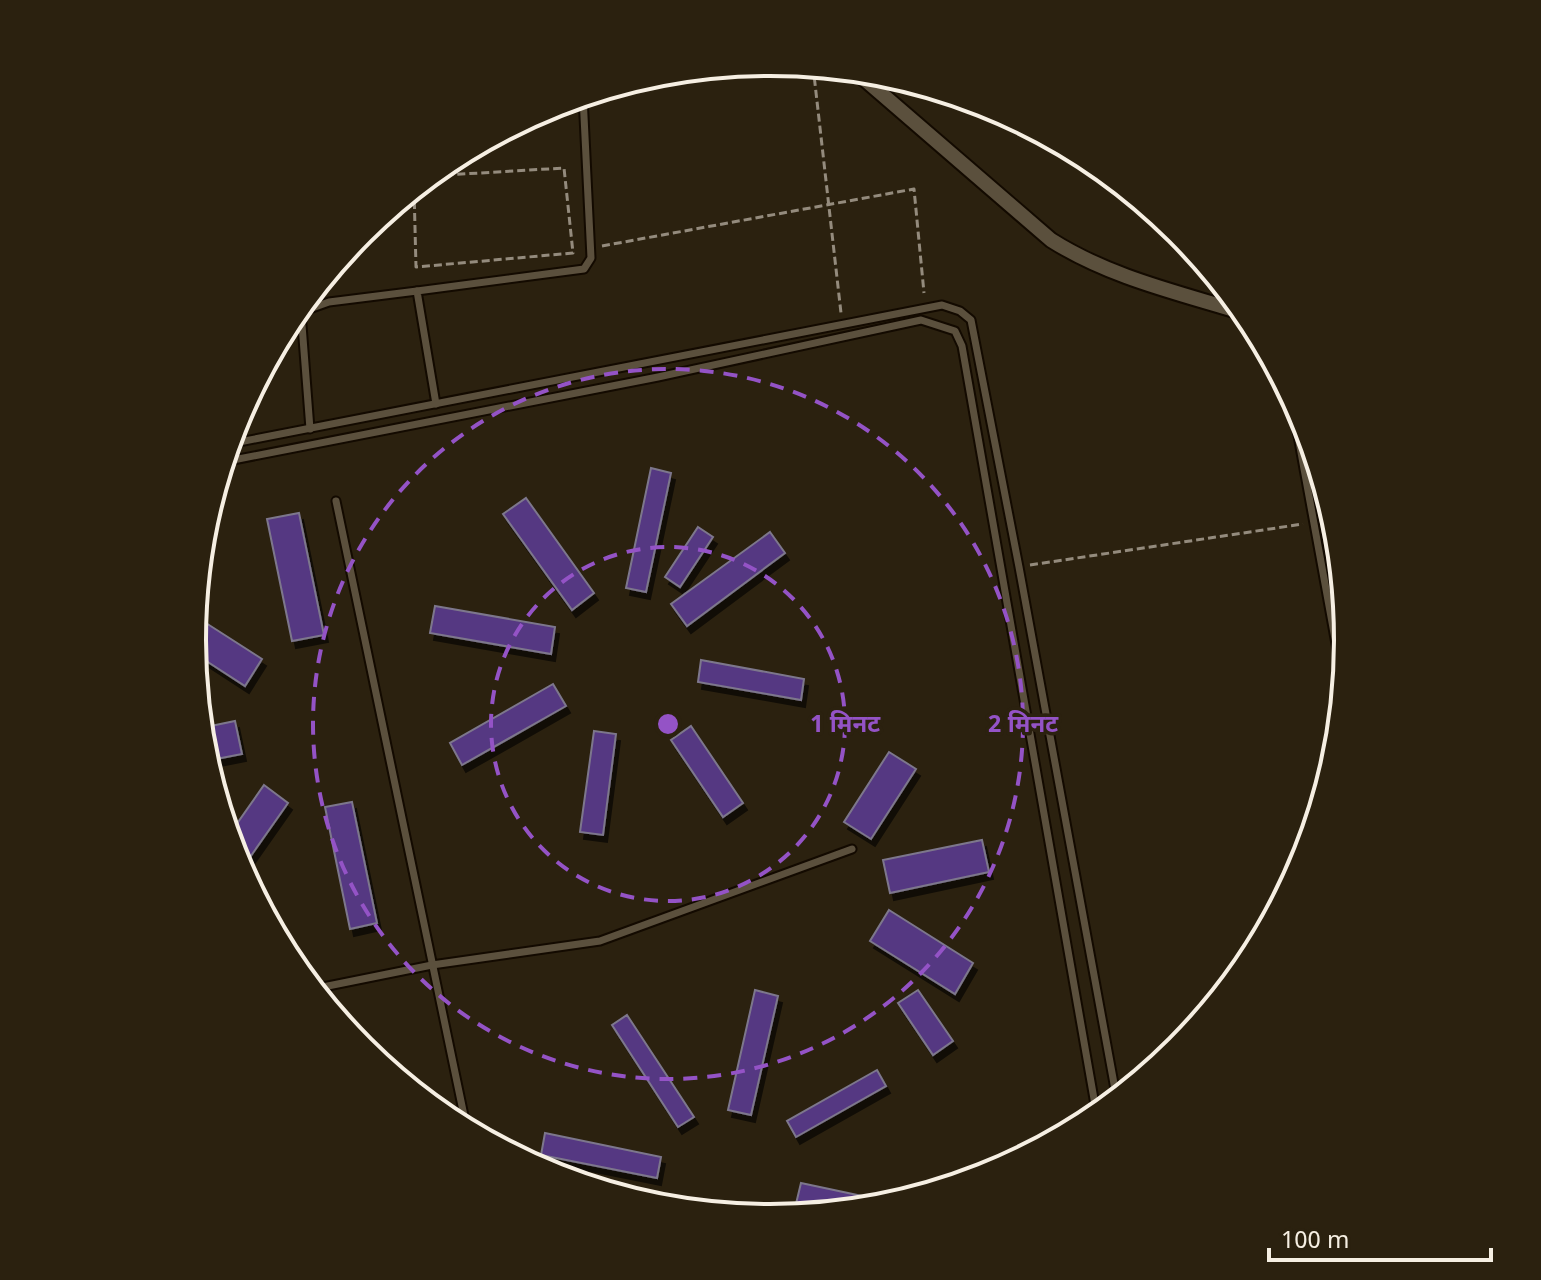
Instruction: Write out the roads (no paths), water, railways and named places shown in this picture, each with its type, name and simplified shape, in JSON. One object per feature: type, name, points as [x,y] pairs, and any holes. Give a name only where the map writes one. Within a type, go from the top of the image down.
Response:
[{"type":"street","points":[[872,86],[1051,240],[1114,273],[1225,307]]},
{"type":"lane","points":[[317,306],[584,269],[591,258],[584,108]]},
{"type":"lane","points":[[417,291],[436,404]]},
{"type":"lane","points":[[242,442],[942,305],[960,311],[971,320],[1115,1087]]},
{"type":"lane","points":[[236,459],[658,377],[921,320],[955,331],[962,346],[1094,1101]]},
{"type":"lane","points":[[300,330],[310,429]]},
{"type":"lane","points":[[1301,447],[1334,629]]},
{"type":"lane","points":[[336,501],[463,1113]]},
{"type":"lane","points":[[326,986],[432,965],[600,941],[852,849]]}]
